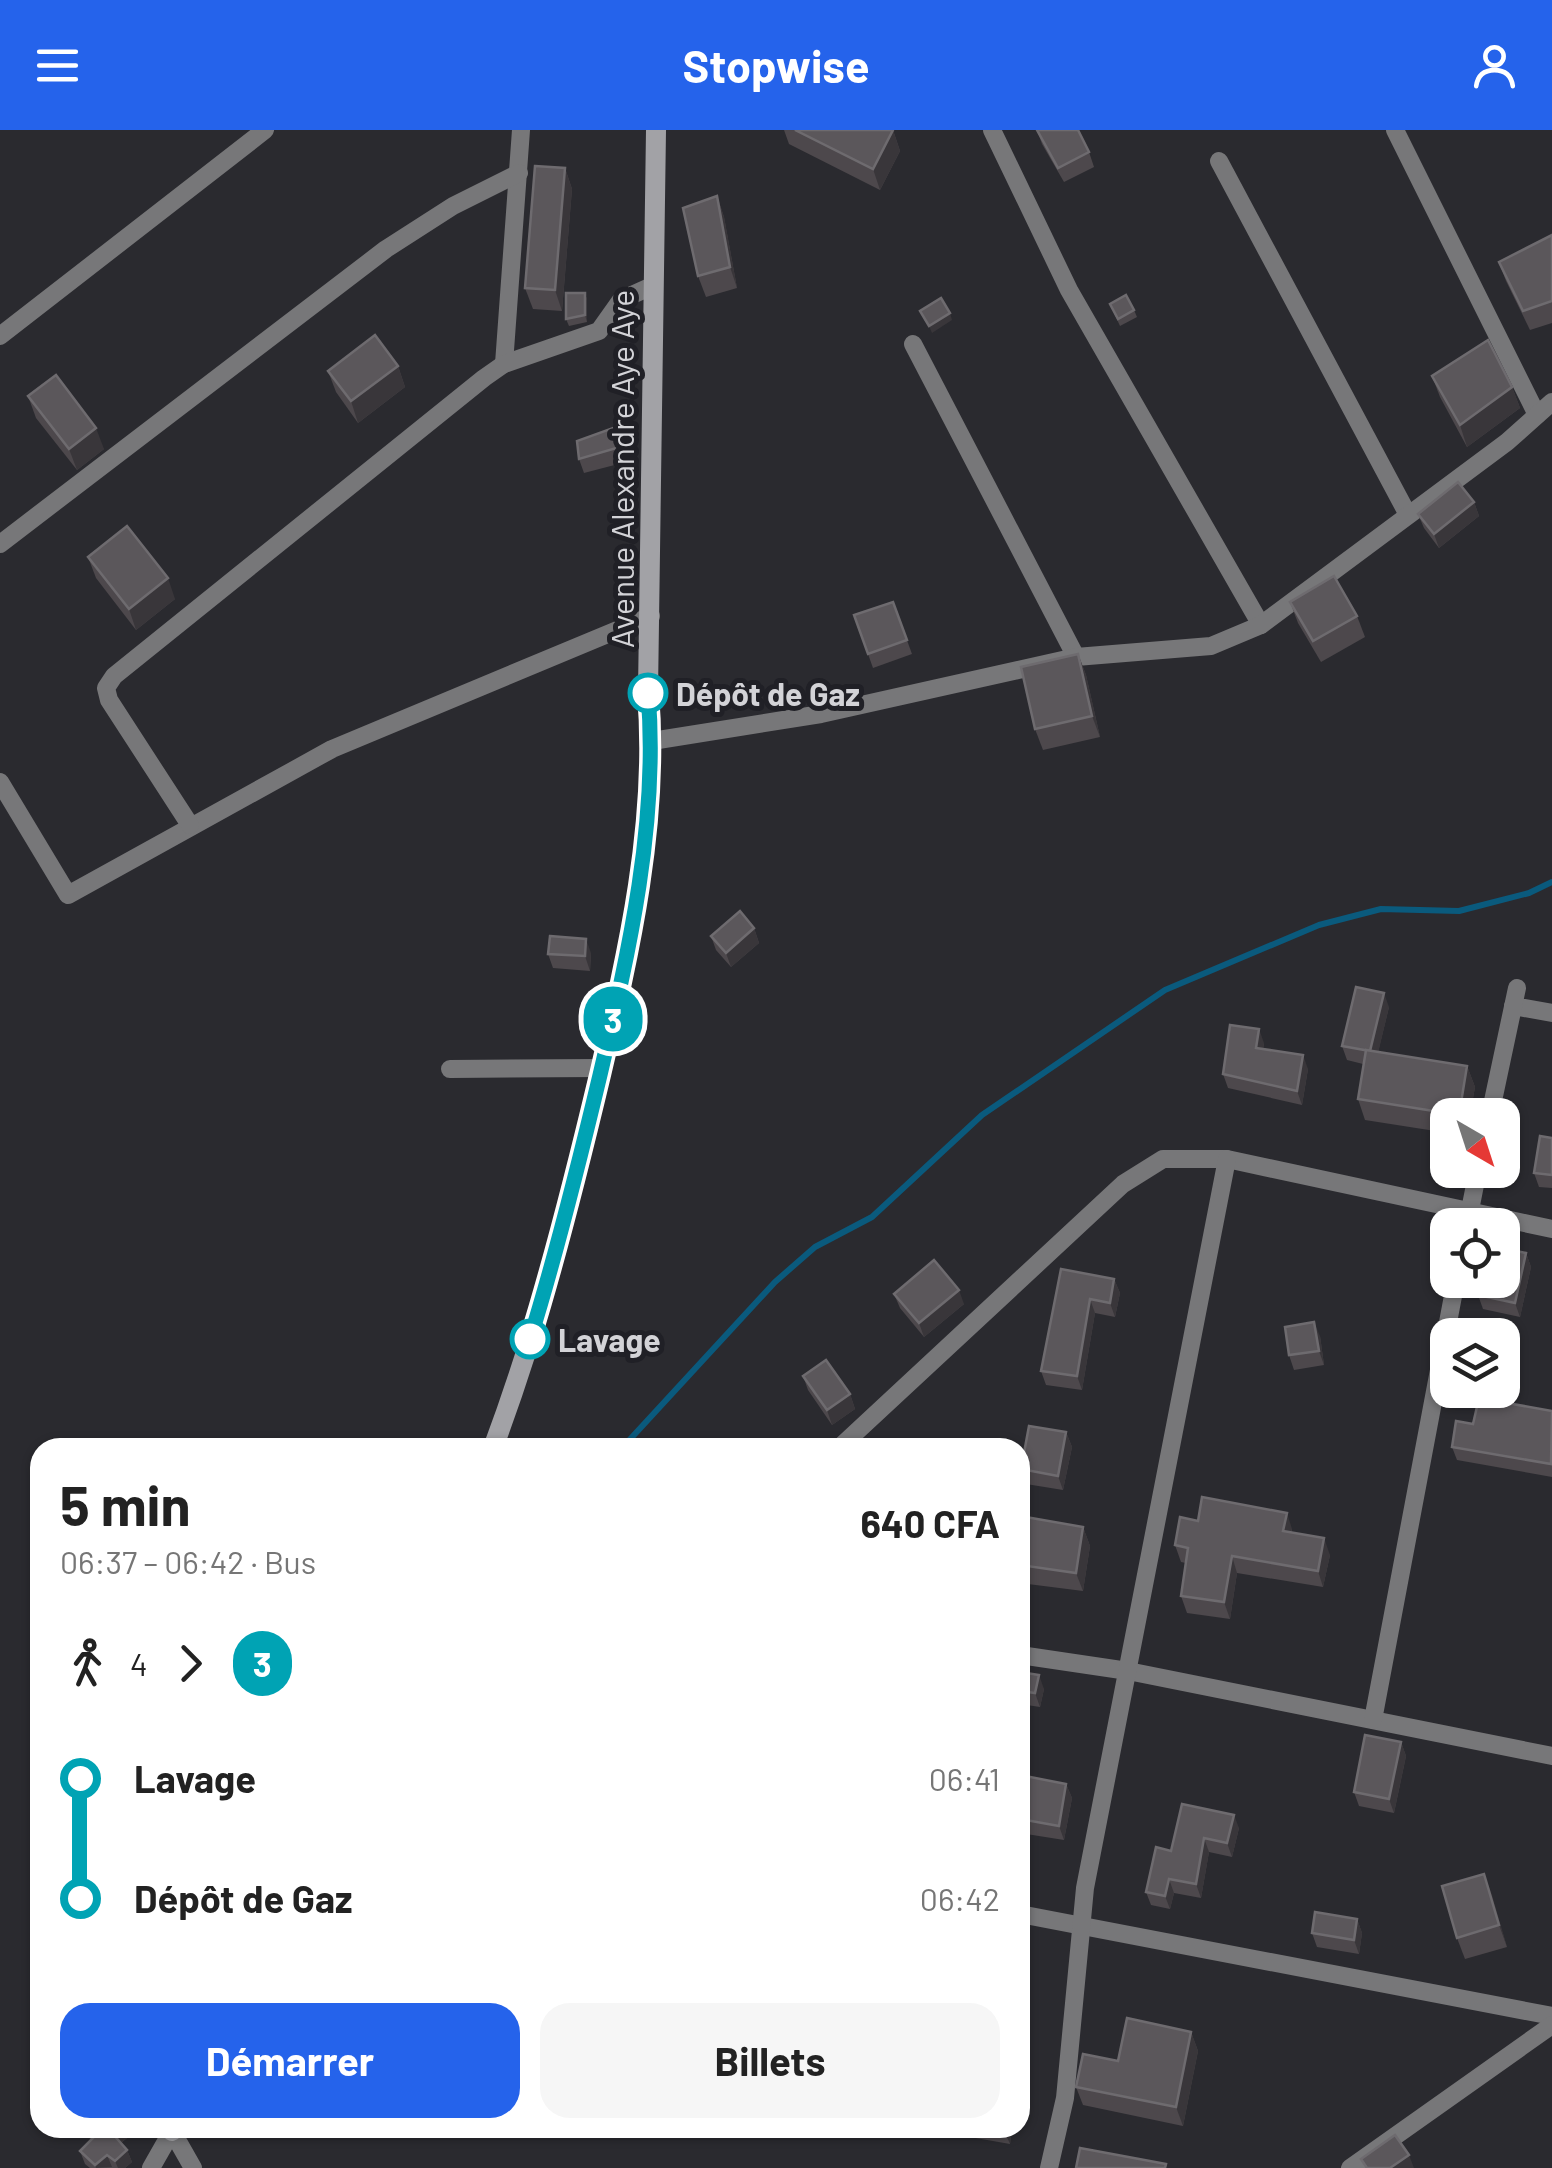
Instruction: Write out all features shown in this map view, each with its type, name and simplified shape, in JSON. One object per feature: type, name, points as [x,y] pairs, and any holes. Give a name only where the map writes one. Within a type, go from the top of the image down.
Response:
[{"type":"street","points":[[0,336],[265,130]]},
{"type":"street","points":[[504,364],[521,130]]},
{"type":"street","name":"Avenue Alexandre Aye Aye","points":[[496,1438],[547,1284],[602,1068],[638,904],[652,742],[656,130]]},
{"type":"street","points":[[992,130],[1069,290],[1261,625]]},
{"type":"street","points":[[652,742],[822,714],[1076,656],[1211,646],[1261,625],[1545,409],[1395,130]]},
{"type":"street","points":[[1219,161],[1407,513]]},
{"type":"street","points":[[0,544],[386,249],[453,206],[519,173]]},
{"type":"street","points":[[190,825],[106,688],[408,436],[504,364],[599,331],[622,300],[652,286]]},
{"type":"street","points":[[913,344],[1076,656]]},
{"type":"street","points":[[0,782],[68,894],[332,749],[650,616]]},
{"type":"street","points":[[1494,1098],[1515,997],[1552,1012]]},
{"type":"street","points":[[450,1069],[602,1068]]},
{"type":"street","points":[[849,1438],[1124,1184],[1163,1158],[1227,1158],[1430,1209]]},
{"type":"street","points":[[1048,2168],[1065,2098],[1079,1927],[1227,1158]]},
{"type":"street","points":[[1520,1225],[1552,1229]]},
{"type":"street","points":[[1373,1720],[1453,1298]]},
{"type":"street","points":[[1030,1656],[1128,1671],[1552,1756]]},
{"type":"street","points":[[1030,1916],[1552,2016]]},
{"type":"street","points":[[1350,2168],[1552,2025]]},
{"type":"street","points":[[151,2168],[168,2138]]},
{"type":"street","points":[[178,2138],[193,2168]]},
{"type":"building","points":[[795,130],[893,130],[873,169]]},
{"type":"building","points":[[1037,130],[1078,130],[1089,152],[1058,168]]},
{"type":"building","points":[[535,166],[565,168],[555,290],[525,288]]},
{"type":"building","points":[[717,196],[730,267],[698,276],[683,208]]},
{"type":"building","points":[[1552,235],[1552,301],[1523,311],[1499,262]]},
{"type":"building","points":[[566,293],[585,293],[585,315],[566,319]]},
{"type":"building","points":[[1126,295],[1134,310],[1118,319],[1110,304]]},
{"type":"building","points":[[941,298],[950,313],[929,326],[920,311]]},
{"type":"building","points":[[375,335],[398,366],[351,401],[328,371]]},
{"type":"building","points":[[1488,340],[1512,387],[1460,425],[1432,376]]},
{"type":"building","points":[[56,375],[96,428],[69,449],[28,396]]},
{"type":"building","points":[[613,428],[620,447],[579,459],[577,441]]},
{"type":"building","points":[[1458,482],[1474,502],[1434,534],[1418,514]]},
{"type":"building","points":[[127,526],[168,578],[129,609],[88,557]]},
{"type":"building","points":[[1334,576],[1357,616],[1313,641],[1290,602]]},
{"type":"building","points":[[893,602],[907,640],[868,654],[854,615]]},
{"type":"building","points":[[1078,654],[1092,716],[1035,729],[1021,667]]},
{"type":"building","points":[[740,911],[754,928],[726,953],[711,936]]},
{"type":"building","points":[[550,936],[586,939],[585,956],[548,954]]},
{"type":"building","points":[[1356,987],[1384,993],[1370,1051],[1342,1046]]},
{"type":"building","points":[[1230,1025],[1259,1029],[1256,1048],[1303,1055],[1297,1091],[1223,1074]]},
{"type":"building","points":[[1366,1050],[1467,1066],[1462,1098],[1430,1098],[1430,1110],[1358,1099]]},
{"type":"building","points":[[1540,1136],[1552,1138],[1552,1175],[1534,1173]]},
{"type":"building","points":[[1520,1252],[1526,1253],[1520,1280]]},
{"type":"building","points":[[934,1260],[959,1290],[919,1323],[894,1294]]},
{"type":"building","points":[[1061,1269],[1114,1279],[1110,1303],[1090,1299],[1077,1376],[1041,1371]]},
{"type":"building","points":[[1314,1322],[1319,1351],[1289,1355],[1285,1327]]},
{"type":"building","points":[[826,1360],[850,1394],[827,1410],[803,1376]]},
{"type":"building","points":[[1520,1405],[1552,1411],[1551,1464],[1452,1447],[1456,1421],[1473,1424],[1477,1408]]},
{"type":"building","points":[[1029,1426],[1066,1432],[1058,1476],[1030,1471],[1030,1438],[1027,1438]]},
{"type":"building","points":[[1202,1497],[1287,1513],[1283,1531],[1324,1538],[1318,1571],[1232,1556],[1224,1602],[1181,1596],[1188,1548],[1175,1545],[1180,1517],[1198,1521]]},
{"type":"building","points":[[1030,1518],[1083,1527],[1076,1573],[1030,1566]]},
{"type":"building","points":[[1030,1674],[1039,1675],[1035,1693],[1030,1692]]},
{"type":"building","points":[[1365,1735],[1401,1742],[1389,1799],[1354,1792]]},
{"type":"building","points":[[1030,1777],[1066,1784],[1059,1826],[1030,1821]]},
{"type":"building","points":[[1182,1804],[1234,1815],[1227,1843],[1204,1838],[1196,1884],[1169,1879],[1165,1896],[1146,1892],[1156,1847],[1171,1851]]},
{"type":"building","points":[[1484,1874],[1499,1925],[1457,1938],[1442,1886]]},
{"type":"building","points":[[1315,1912],[1357,1919],[1354,1940],[1312,1933]]},
{"type":"building","points":[[1127,2018],[1191,2032],[1176,2107],[1076,2087],[1083,2054],[1118,2061]]},
{"type":"building","points":[[1395,2135],[1409,2155],[1390,2168],[1367,2168],[1361,2159]]},
{"type":"building","points":[[93,2138],[116,2138],[127,2150],[115,2161],[107,2155],[95,2165],[80,2151]]},
{"type":"building","points":[[1080,2148],[1166,2164],[1165,2168],[1076,2168]]},
{"type":"waterway","points":[[631,1438],[775,1282],[815,1247],[872,1217],[982,1115],[1165,990],[1319,925],[1381,909],[1459,911],[1529,893],[1552,882]]},
{"type":"bus line","name":"3","points":[[530,1339],[576,1178],[638,904],[652,742],[648,693]]},
{"type":"place","name":"Dépôt de Gaz","points":[[648,693]]},
{"type":"place","name":"Lavage","points":[[530,1339]]}]
